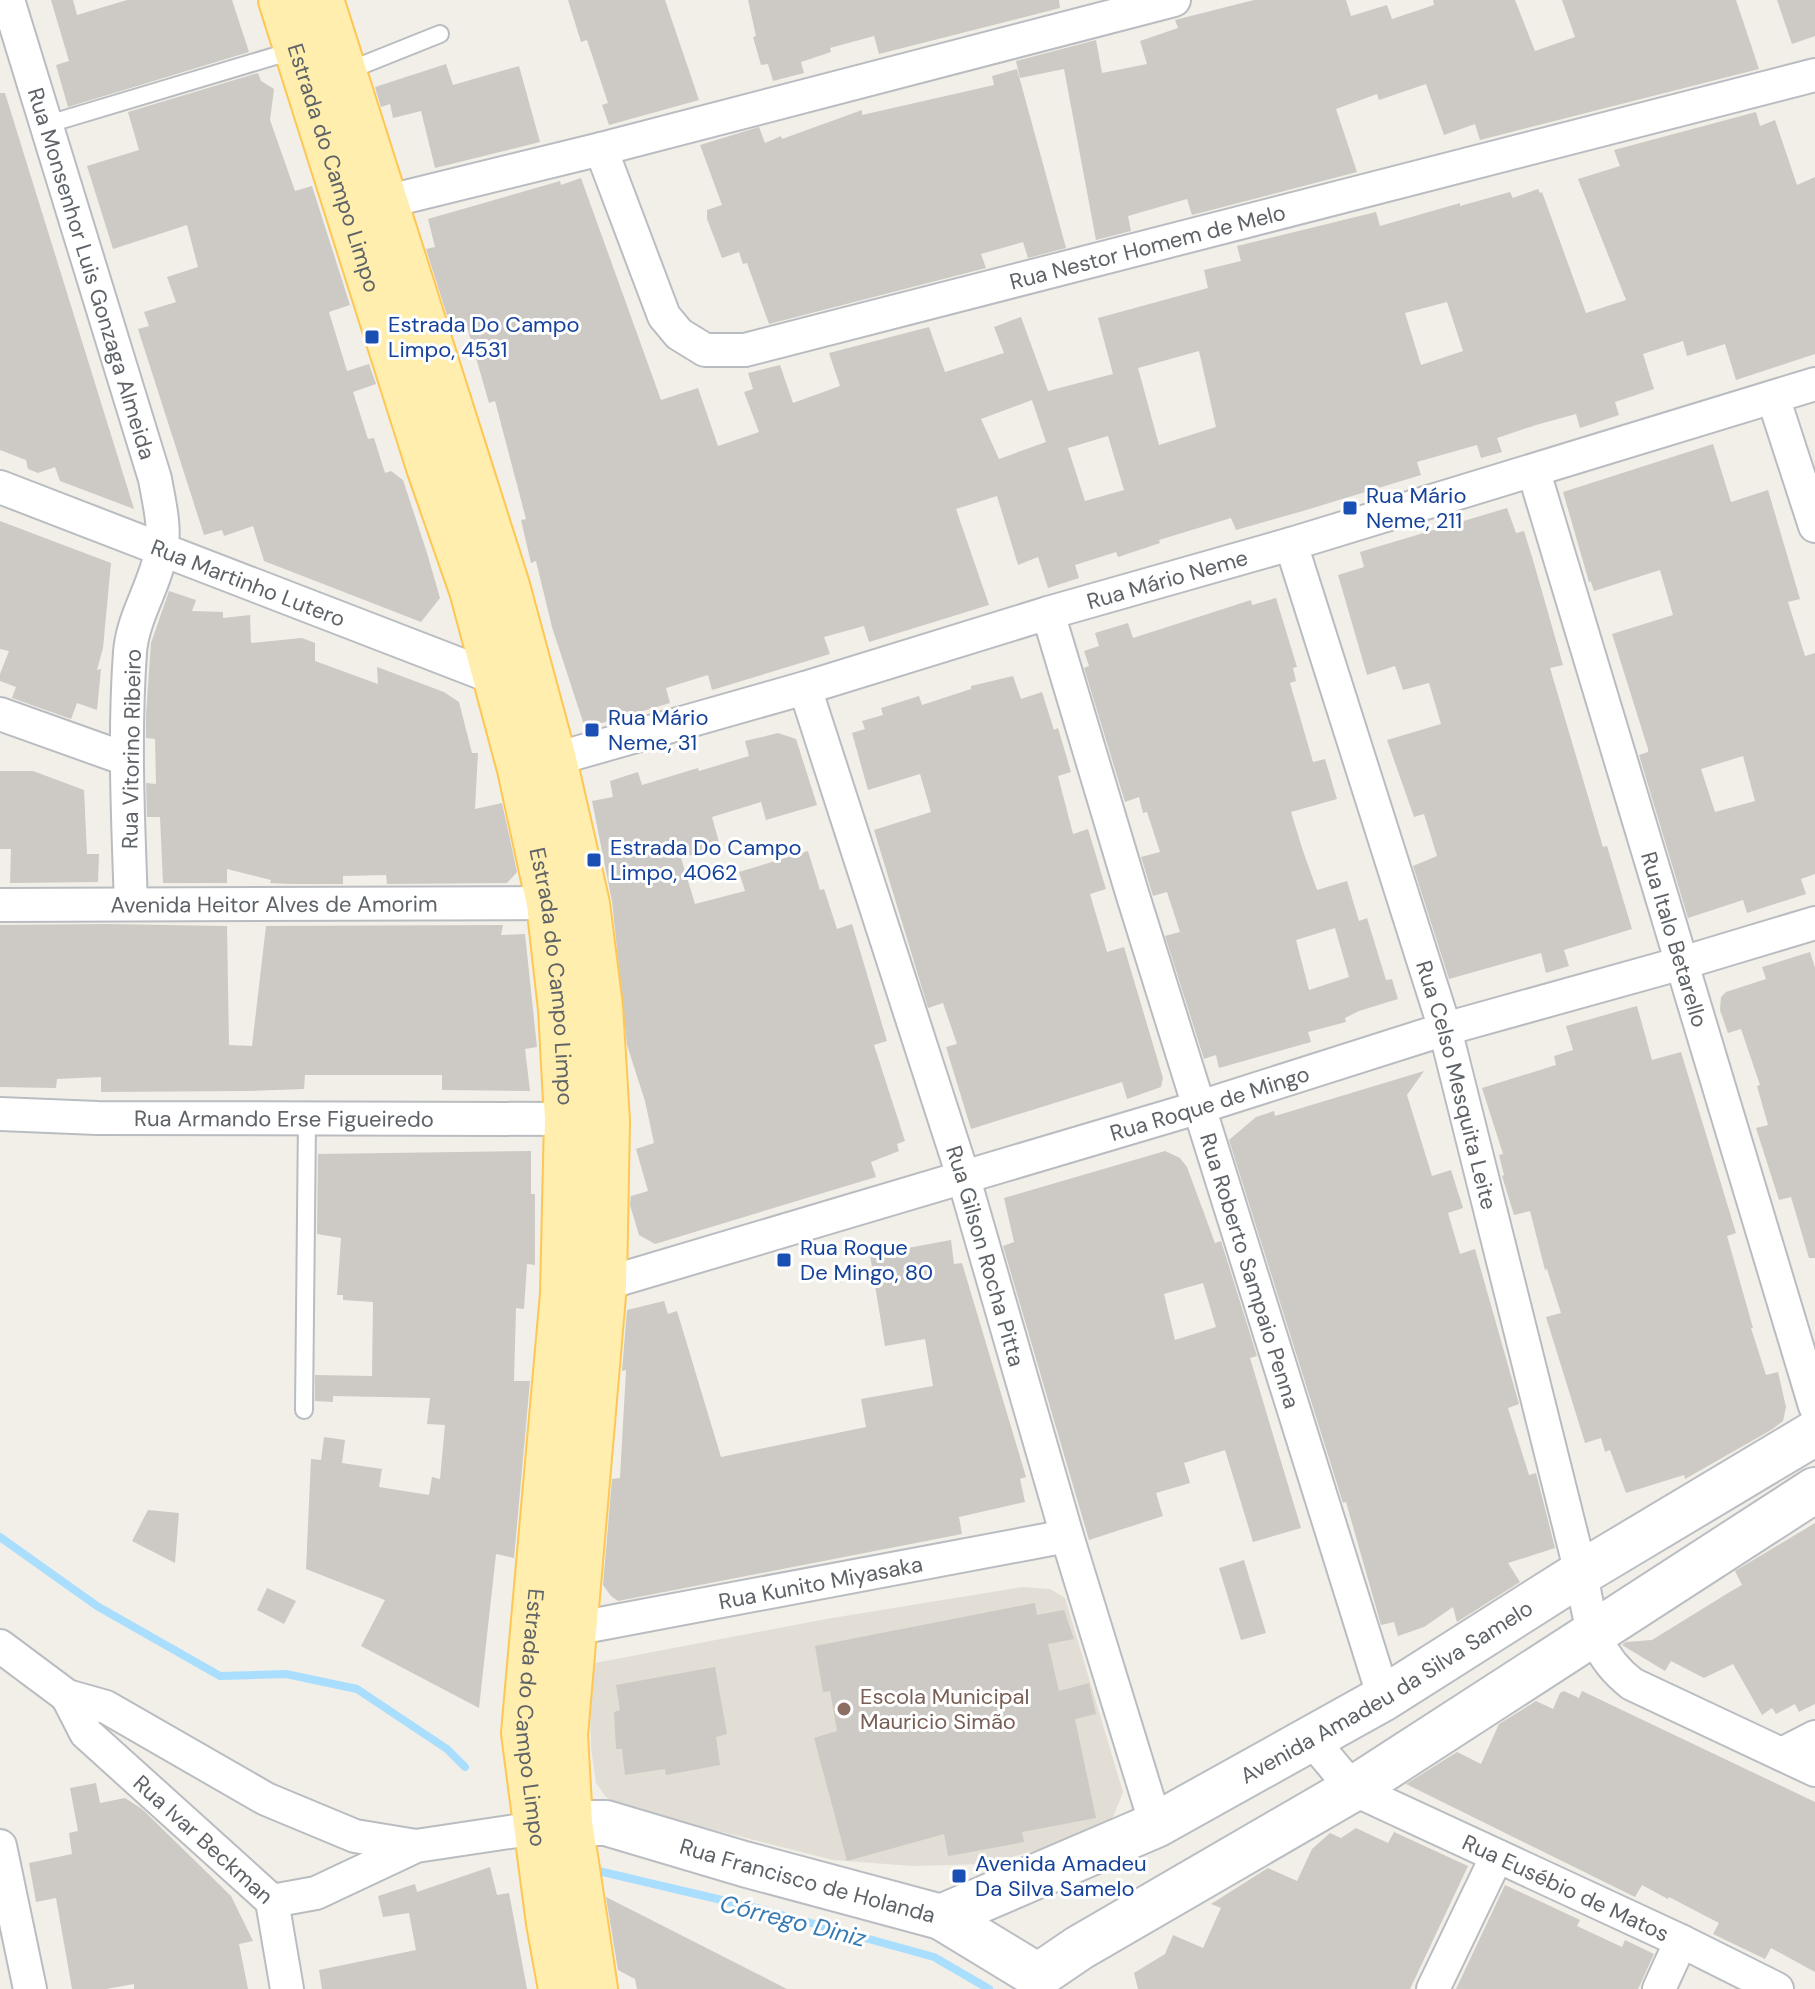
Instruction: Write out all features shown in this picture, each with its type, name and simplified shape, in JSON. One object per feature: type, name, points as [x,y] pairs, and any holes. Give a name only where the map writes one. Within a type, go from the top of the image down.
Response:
[{"type":"main road","name":"Estrada do Campo Limpo","points":[[281,0],[425,455],[472,590],[495,678],[537,764],[587,904],[600,1007],[607,1121],[604,1284],[565,1735],[553,1825],[561,1989]]},
{"type":"main road","name":"Estrada do Campo Limpo","points":[[321,0],[507,586],[537,764],[561,1009],[567,1119],[563,1294],[524,1733],[553,1825],[595,1989]]},
{"type":"street","name":"Rua Monsenhor Luis Gonzaga Almeida","points":[[8,0],[155,479],[163,520],[162,551]]},
{"type":"street","points":[[385,202],[1174,0]]},
{"type":"street","name":"Rua Nestor Homem de Melo","points":[[601,149],[664,316],[679,334],[705,350],[745,350],[1815,75]]},
{"type":"street","name":"Rua Mário Neme","points":[[537,764],[1534,472],[1815,384]]},
{"type":"street","points":[[1773,397],[1815,526]]},
{"type":"street","name":"Rua Italo Betarello","points":[[1534,472],[1815,1406]]},
{"type":"street","name":"Rua Martinho Lutero","points":[[0,487],[495,678]]},
{"type":"street","name":"Rua Celso Mesquita Leite","points":[[1291,544],[1445,1029],[1581,1573],[1592,1633],[1614,1671],[1632,1684],[1815,1770]]},
{"type":"street","name":"Rua Vitorino Ribeiro","points":[[131,904],[126,759],[130,647],[162,551]]},
{"type":"street","name":"Rua Roberto Sampaio Penna","points":[[1048,613],[1384,1698]]},
{"type":"street","name":"Rua Gilson Rocha Pitta","points":[[805,688],[964,1179],[1067,1536],[1156,1825]]},
{"type":"street","points":[[0,714],[126,759]]},
{"type":"street","name":"Avenida Heitor Alves de Amorim","points":[[0,905],[549,903]]},
{"type":"street","name":"Rua Roque de Mingo","points":[[604,1284],[964,1179],[1445,1029],[1815,923]]},
{"type":"street","name":"Rua Armando Erse Figueiredo","points":[[0,1114],[97,1118],[567,1119]]},
{"type":"street","name":"Avenida Amadeu da Silva Samelo","points":[[941,1917],[1156,1825],[1384,1698],[1581,1573],[1815,1433]]},
{"type":"street","points":[[1051,1982],[1079,1948],[1353,1789],[1815,1490]]},
{"type":"street","name":"Rua Kunito Miyasaka","points":[[573,1629],[1067,1536]]},
{"type":"street","name":"Rua Ivar Beckman","points":[[0,1646],[14,1671],[67,1696],[106,1707],[266,1799],[355,1836],[416,1846]]},
{"type":"street","name":"Rua Ivar Beckman","points":[[67,1696],[86,1733],[272,1901],[316,1893],[416,1846],[553,1825]]},
{"type":"street","points":[[1782,1754],[1815,1737]]},
{"type":"street","points":[[1311,1739],[1353,1789]]},
{"type":"street","name":"Rua Eusébio de Matos","points":[[1353,1789],[1681,1941],[1777,1989]]},
{"type":"street","name":"Rua Francisco de Holanda","points":[[553,1825],[606,1823],[941,1917],[1051,1982]]},
{"type":"street","points":[[0,1846],[30,1989]]},
{"type":"street","points":[[1433,1989],[1497,1856]]},
{"type":"street","points":[[272,1901],[287,1989]]},
{"type":"street","points":[[1659,1989],[1681,1941]]},
{"type":"lane","points":[[344,73],[440,34]]},
{"type":"lane","points":[[45,125],[296,49]]},
{"type":"lane","points":[[304,1410],[307,1119]]},
{"type":"shaded area","name":"Escola Municipal Mauricio Simão","points":[[1022,1587],[1050,1589],[1065,1598],[1123,1792],[1114,1815],[1105,1826],[1061,1843],[987,1864],[912,1866],[833,1860],[617,1805],[605,1796],[596,1783],[591,1748],[589,1671],[595,1663],[826,1619]]},
{"type":"building","points":[[51,0],[73,0],[77,15],[127,0],[232,0],[249,52],[68,107],[56,65],[69,61]]},
{"type":"building","points":[[568,0],[665,0],[699,100],[609,125],[602,105],[608,103],[587,40],[581,42]]},
{"type":"building","points":[[748,0],[1059,0],[1060,8],[879,54],[874,36],[830,48],[831,52],[801,62],[804,73],[773,81],[768,64],[761,65]]},
{"type":"building","points":[[1254,0],[1346,0],[1351,16],[1387,5],[1392,19],[1434,5],[1433,0],[1515,0],[1535,51],[1575,37],[1562,0],[1736,0],[1759,69],[1480,140],[1475,124],[1444,135],[1426,84],[1379,100],[1377,94],[1336,109],[1357,172],[1192,215],[1187,199],[1128,216],[1131,231],[1096,240],[1064,69],[1020,78],[1016,61],[1096,40],[1102,73],[1147,64],[1140,41],[1178,28],[1175,20]]},
{"type":"building","points":[[1777,0],[1815,0],[1815,36],[1792,44]]},
{"type":"building","points":[[446,64],[453,85],[519,66],[540,142],[435,168],[421,111],[393,118],[390,104],[381,107],[375,87]]},
{"type":"building","points":[[1017,69],[1066,248],[1028,258],[1023,242],[981,254],[986,268],[769,324],[747,263],[743,264],[739,252],[722,258],[707,219],[707,210],[722,205],[700,145],[759,127],[765,143],[781,136],[782,139],[862,110],[862,115],[994,85],[992,76]]},
{"type":"building","points":[[258,73],[261,81],[274,89],[270,120],[295,191],[312,186],[350,305],[329,312],[347,371],[369,364],[376,384],[353,392],[368,439],[374,438],[385,473],[391,471],[403,480],[427,553],[440,598],[421,622],[264,561],[253,526],[224,536],[222,530],[204,535],[138,329],[149,326],[144,312],[176,302],[167,277],[198,267],[187,225],[113,249],[87,166],[139,150],[128,112]]},
{"type":"building","points":[[0,93],[5,93],[134,509],[60,481],[55,467],[38,473],[28,469],[26,460],[0,450]]},
{"type":"building","points":[[1756,112],[1760,126],[1775,120],[1797,185],[1815,177],[1815,354],[1736,380],[1725,344],[1687,356],[1683,341],[1643,354],[1654,389],[1615,402],[1619,415],[1580,428],[1576,414],[1497,438],[1502,452],[1481,458],[1477,445],[1417,462],[1421,475],[1303,511],[1236,530],[1231,518],[1159,540],[1160,543],[1118,557],[1116,552],[1075,565],[1079,578],[1048,588],[1038,557],[1018,565],[997,496],[956,509],[989,605],[869,642],[864,626],[824,637],[830,654],[712,690],[708,675],[666,688],[670,703],[585,728],[552,627],[536,561],[531,563],[521,520],[526,519],[495,401],[489,403],[466,323],[451,328],[426,249],[435,247],[428,219],[560,181],[561,185],[581,178],[661,400],[698,388],[718,446],[759,432],[744,392],[753,389],[748,373],[780,365],[793,403],[840,386],[829,353],[929,327],[945,372],[1004,353],[994,327],[1021,317],[1048,391],[1113,374],[1098,318],[1208,288],[1204,270],[1241,261],[1237,246],[1376,212],[1380,226],[1460,203],[1460,206],[1510,192],[1513,198],[1538,189],[1542,192],[1586,313],[1626,300],[1578,179],[1620,166],[1614,150]],"holes":[[[1447,302],[1463,351],[1421,365],[1405,313]],[[1199,351],[1216,427],[1159,445],[1138,368]],[[1032,400],[1046,442],[999,459],[981,419]],[[1108,436],[1124,490],[1085,501],[1068,448]]]},
{"type":"building","points":[[1713,444],[1731,502],[1768,490],[1800,599],[1788,602],[1805,656],[1815,653],[1815,874],[1801,879],[1806,894],[1747,913],[1743,900],[1688,918],[1639,755],[1648,752],[1648,749],[1612,634],[1673,615],[1660,570],[1594,591],[1563,492]],"holes":[[[1743,756],[1755,801],[1715,812],[1701,769]]]},
{"type":"building","points":[[1507,508],[1516,533],[1524,531],[1533,560],[1563,665],[1550,668],[1603,847],[1607,846],[1632,929],[1564,950],[1569,966],[1546,973],[1541,953],[1449,979],[1413,866],[1437,856],[1424,814],[1414,817],[1387,740],[1441,724],[1429,683],[1403,690],[1395,666],[1367,675],[1338,575],[1364,567],[1360,552]]},
{"type":"building","points":[[0,521],[111,563],[103,648],[97,670],[101,669],[97,710],[77,703],[71,719],[12,698],[16,687],[0,681],[9,651],[0,649]]},
{"type":"building","points":[[169,591],[196,600],[192,611],[223,612],[223,618],[250,615],[251,643],[302,638],[315,643],[315,661],[378,684],[377,667],[444,692],[459,702],[472,753],[478,753],[475,809],[502,803],[517,872],[507,883],[387,884],[386,875],[343,876],[343,884],[291,884],[270,883],[271,880],[227,869],[227,883],[163,883],[160,817],[147,817],[146,783],[156,784],[155,739],[146,738],[146,715],[151,643]]},
{"type":"building","points":[[1276,598],[1297,667],[1293,668],[1296,681],[1290,683],[1313,762],[1325,759],[1337,799],[1291,812],[1317,890],[1347,881],[1359,921],[1367,918],[1386,980],[1392,979],[1398,999],[1359,1011],[1345,1018],[1346,1022],[1308,1032],[1311,1042],[1219,1068],[1216,1055],[1204,1059],[1165,936],[1180,932],[1167,892],[1153,896],[1141,857],[1160,852],[1139,797],[1125,802],[1084,668],[1089,666],[1084,651],[1099,646],[1095,633],[1128,623],[1133,638],[1251,600],[1252,605]],"holes":[[[1335,928],[1349,977],[1309,990],[1296,940]]]},
{"type":"building","points":[[1013,676],[1021,699],[1042,692],[1054,730],[1058,728],[1071,772],[1058,776],[1073,834],[1088,829],[1106,889],[1090,894],[1107,952],[1124,947],[1163,1078],[1161,1087],[1127,1099],[1122,1082],[971,1129],[946,1047],[957,1044],[943,1003],[928,1008],[874,830],[931,812],[920,774],[868,790],[852,733],[865,729],[862,721],[883,715],[881,708],[919,696],[922,705],[971,689],[971,686]]},
{"type":"building","points":[[778,733],[796,739],[817,805],[766,820],[761,802],[712,817],[720,846],[681,858],[695,904],[745,891],[739,872],[808,851],[837,929],[852,924],[887,1041],[874,1045],[905,1141],[897,1144],[899,1151],[871,1162],[876,1177],[655,1244],[639,1235],[630,1205],[631,1196],[648,1191],[636,1149],[654,1143],[645,1101],[627,1045],[612,901],[592,801],[613,797],[610,781],[638,772],[642,785],[698,768],[699,771],[749,756],[745,741]]},
{"type":"building","points":[[0,771],[33,771],[84,790],[87,854],[99,854],[98,882],[10,883],[11,849],[0,849]]},
{"type":"building","points":[[0,925],[227,926],[229,1045],[252,1046],[266,926],[503,925],[501,935],[525,934],[537,1047],[525,1049],[530,1091],[442,1090],[442,1075],[305,1075],[304,1089],[246,1091],[101,1092],[101,1077],[57,1079],[56,1088],[0,1087]]},
{"type":"building","points":[[1810,952],[1815,968],[1815,1258],[1809,1258],[1791,1197],[1779,1200],[1756,1128],[1768,1125],[1757,1086],[1760,1085],[1741,1029],[1728,1033],[1720,1010],[1721,997],[1726,992],[1766,979],[1762,967]]},
{"type":"building","points":[[1637,1006],[1652,1060],[1681,1052],[1736,1233],[1727,1236],[1751,1328],[1766,1375],[1778,1372],[1786,1407],[1783,1421],[1771,1430],[1685,1479],[1684,1475],[1626,1493],[1610,1450],[1605,1452],[1601,1438],[1585,1443],[1546,1317],[1561,1313],[1545,1270],[1530,1211],[1514,1215],[1502,1176],[1499,1155],[1503,1154],[1482,1088],[1556,1065],[1554,1056],[1573,1050],[1566,1026]]},
{"type":"building","points":[[1424,1071],[1407,1095],[1432,1176],[1451,1170],[1463,1208],[1448,1213],[1460,1254],[1475,1249],[1519,1404],[1508,1408],[1529,1475],[1536,1473],[1555,1548],[1508,1563],[1520,1582],[1457,1622],[1453,1607],[1424,1627],[1398,1636],[1394,1622],[1381,1625],[1346,1502],[1343,1503],[1229,1140],[1256,1117],[1274,1111],[1275,1116]]},
{"type":"building","points":[[531,1151],[531,1194],[535,1194],[535,1265],[527,1264],[524,1309],[516,1308],[514,1381],[530,1381],[514,1558],[496,1554],[479,1708],[361,1646],[385,1600],[306,1569],[311,1459],[321,1460],[324,1437],[345,1440],[342,1463],[382,1469],[379,1487],[429,1495],[432,1477],[440,1479],[445,1425],[427,1424],[430,1398],[333,1396],[333,1402],[315,1401],[315,1375],[372,1376],[373,1302],[343,1300],[343,1295],[337,1295],[341,1238],[317,1234],[318,1154]]},
{"type":"building","points":[[1165,1151],[1180,1158],[1187,1167],[1215,1243],[1221,1241],[1257,1356],[1250,1358],[1301,1528],[1253,1542],[1225,1450],[1184,1463],[1190,1483],[1156,1493],[1163,1516],[1089,1540],[1003,1246],[1014,1242],[1004,1198]],"holes":[[[1203,1283],[1216,1327],[1175,1340],[1164,1294]]]},
{"type":"building","points":[[951,1240],[954,1264],[962,1263],[1026,1477],[1020,1479],[1025,1502],[959,1517],[962,1534],[618,1601],[611,1596],[603,1585],[612,1479],[620,1478],[626,1370],[622,1371],[627,1310],[664,1301],[668,1314],[677,1311],[721,1457],[866,1427],[861,1399],[933,1386],[925,1339],[885,1346],[870,1255]]},
{"type":"building","points":[[148,1510],[179,1513],[175,1563],[132,1541]]},
{"type":"building","points":[[1815,1523],[1815,1704],[1799,1712],[1795,1704],[1776,1714],[1772,1708],[1762,1715],[1733,1664],[1704,1678],[1671,1661],[1665,1671],[1622,1645],[1652,1640],[1742,1585],[1735,1571]]},
{"type":"building","points":[[1244,1560],[1266,1633],[1241,1640],[1219,1568]]},
{"type":"building","points":[[267,1588],[296,1601],[284,1624],[257,1610]]},
{"type":"building","points":[[1035,1603],[1037,1615],[1064,1610],[1074,1639],[1048,1644],[1059,1691],[1089,1683],[1096,1714],[1075,1719],[1096,1818],[1022,1832],[1024,1842],[960,1854],[948,1856],[944,1834],[847,1861],[814,1738],[837,1731],[830,1691],[823,1692],[815,1646]]},
{"type":"building","points":[[715,1667],[727,1734],[716,1737],[720,1765],[666,1775],[665,1769],[625,1775],[622,1749],[616,1749],[614,1712],[620,1710],[616,1685]]},
{"type":"building","points":[[1564,1691],[1579,1698],[1582,1691],[1815,1802],[1815,1972],[1771,1948],[1765,1959],[1713,1934],[1719,1923],[1669,1897],[1642,1885],[1635,1897],[1406,1784],[1457,1752],[1481,1764],[1499,1724],[1536,1701],[1553,1709]]},
{"type":"building","points":[[96,1783],[100,1803],[125,1798],[142,1809],[231,1896],[253,1941],[239,1944],[248,1989],[134,1989],[134,1984],[106,1989],[72,1989],[56,1898],[36,1902],[29,1863],[72,1854],[69,1833],[78,1831],[70,1788]]},
{"type":"building","points":[[1356,1828],[1388,1843],[1394,1832],[1468,1866],[1410,1989],[1138,1989],[1134,1973],[1165,1954],[1173,1935],[1203,1948],[1221,1908],[1211,1904],[1268,1868],[1297,1881],[1312,1849],[1330,1833],[1341,1838]]},
{"type":"building","points":[[490,1867],[497,1895],[509,1893],[527,1989],[322,1989],[319,1970],[416,1950],[409,1913],[383,1917],[378,1896],[415,1884],[417,1892]]},
{"type":"building","points":[[1505,1885],[1580,1920],[1577,1926],[1622,1947],[1625,1940],[1654,1954],[1638,1989],[1456,1989]]},
{"type":"building","points":[[606,1897],[787,1989],[637,1989],[635,1979],[618,1970]]},
{"type":"waterway","points":[[0,1537],[97,1606],[220,1676],[286,1674],[357,1689],[447,1749],[465,1767]]},
{"type":"waterway","name":"Córrego Diniz","points":[[590,1869],[760,1909],[934,1957],[989,1989]]},
{"type":"place","name":"Estrada Do Campo Limpo, 4531","points":[[372,337]]},
{"type":"place","name":"Rua Mário Neme, 211","points":[[1350,508]]},
{"type":"place","name":"Rua Mário Neme, 31","points":[[592,730]]},
{"type":"place","name":"Estrada Do Campo Limpo, 4062","points":[[594,860]]},
{"type":"place","name":"Rua Roque De Mingo, 80","points":[[784,1260]]},
{"type":"place","name":"Escola Municipal Mauricio Simão","points":[[844,1709]]},
{"type":"place","name":"Avenida Amadeu Da Silva Samelo","points":[[959,1876]]}]
